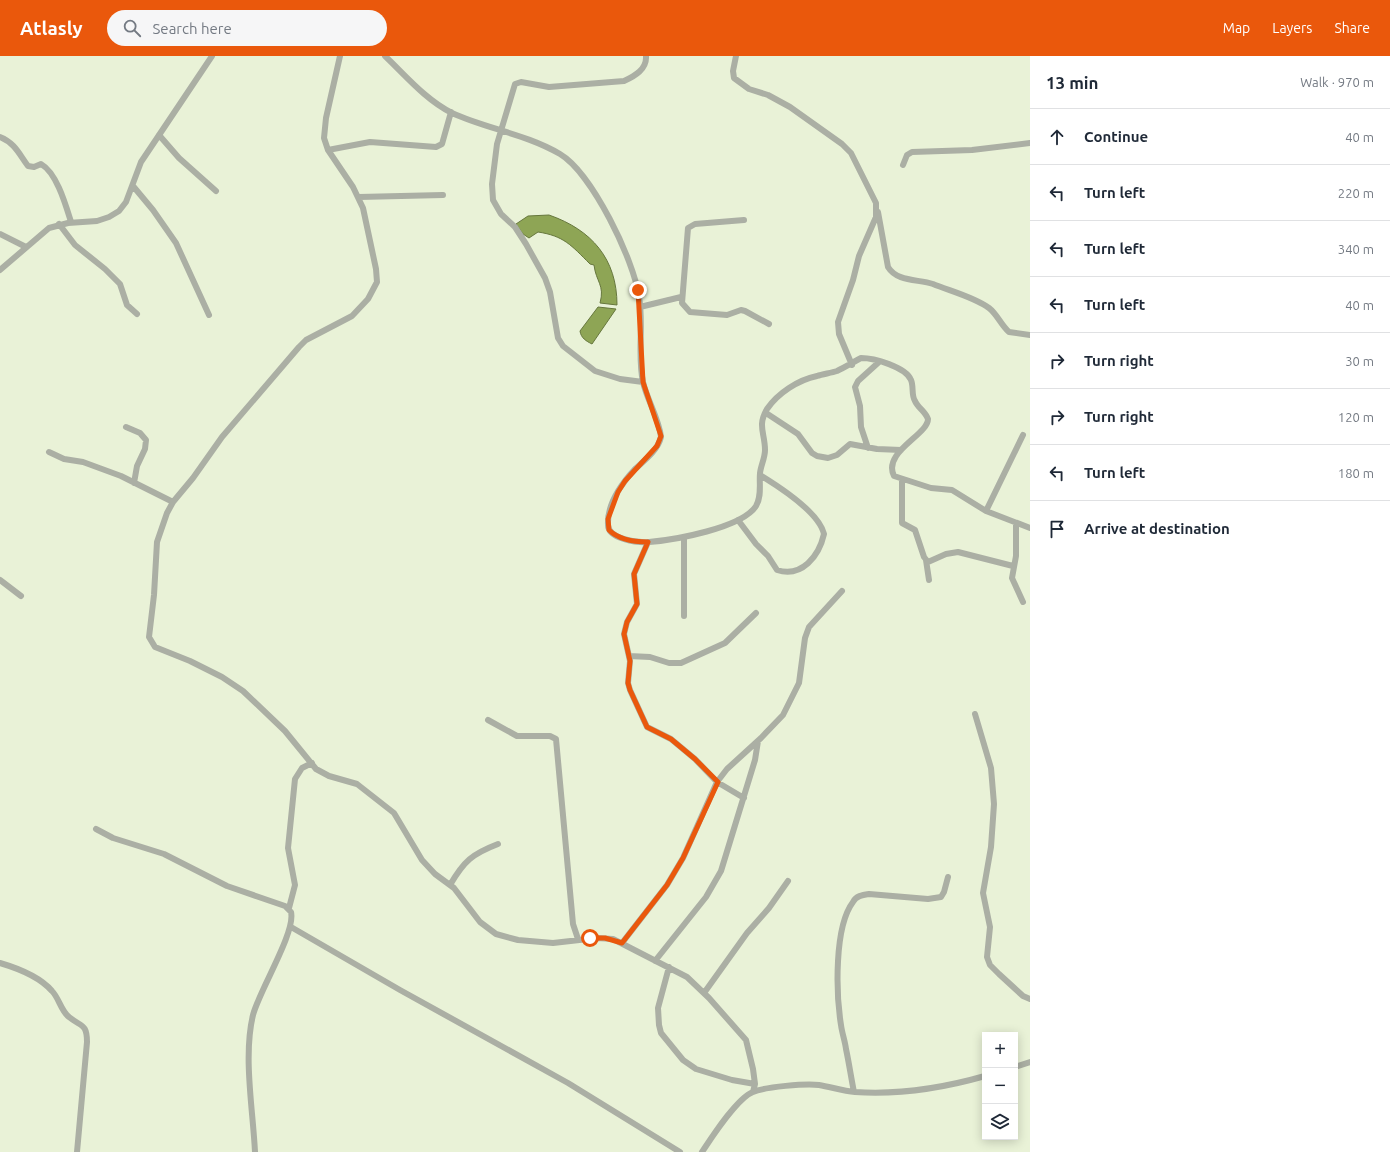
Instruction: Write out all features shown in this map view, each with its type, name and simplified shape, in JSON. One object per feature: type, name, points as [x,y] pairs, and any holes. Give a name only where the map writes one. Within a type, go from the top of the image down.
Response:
[{"type":"street","points":[[0,270],[44,232],[59,224],[97,221],[109,217],[119,211],[126,202],[140,162],[212,56]]},
{"type":"street","points":[[340,56],[324,127],[324,138],[328,150],[359,197],[368,222],[378,276],[374,290],[360,309],[352,316],[332,328],[306,340],[299,347],[222,437],[193,478],[173,502],[162,524],[157,542],[154,595],[148,633],[151,643],[155,647],[190,661],[222,677],[243,691],[285,731],[320,772],[357,784],[394,813],[422,860],[435,874],[450,885],[462,897],[480,922],[496,934],[518,940],[553,943],[578,939],[605,938],[622,943],[669,967],[686,977],[704,993],[746,1040],[752,1058],[755,1084],[753,1092],[731,1112],[702,1152]]},
{"type":"street","points":[[385,56],[423,92],[451,112],[550,148],[562,155],[575,167],[594,192],[629,261],[638,290],[643,382],[661,433],[660,440],[648,458],[625,481],[618,492],[611,509],[608,526],[609,530],[618,537],[636,542],[648,542],[684,536],[721,527],[738,520],[753,510],[758,502],[760,475],[765,447],[761,424],[766,412],[774,402],[795,384],[852,365],[861,358],[878,362],[907,374],[912,383],[914,400],[928,418],[927,425],[900,450],[893,469],[894,476],[931,488],[952,490],[986,511],[1016,524],[1030,528]]},
{"type":"street","points":[[643,382],[620,379],[595,371],[563,346],[558,338],[550,292],[526,244],[515,228],[501,214],[491,193],[493,169],[501,130],[514,84],[521,82],[549,87],[624,81],[633,77],[645,66],[646,56]]},
{"type":"street","points":[[736,56],[733,71],[734,78],[740,84],[790,107],[842,144],[851,153],[876,203],[888,267],[892,273],[906,279],[932,284],[974,301],[989,308],[1009,332],[1030,335]]},
{"type":"street","points":[[328,150],[370,142],[436,147],[442,144],[451,112]]},
{"type":"street","points":[[159,135],[184,162],[216,190]]},
{"type":"street","points":[[0,137],[16,148],[28,166],[34,167],[41,164],[45,167],[61,191],[71,222]]},
{"type":"street","points":[[903,166],[907,155],[912,152],[972,150],[1030,143]]},
{"type":"street","points":[[132,186],[153,210],[176,243],[209,316]]},
{"type":"street","points":[[359,197],[443,195]]},
{"type":"street","points":[[852,365],[838,334],[838,322],[853,280],[859,256],[876,217],[877,210]]},
{"type":"street","points":[[744,220],[694,224],[688,228],[681,297],[684,308],[690,312],[727,315],[741,310],[768,324]]},
{"type":"street","points":[[59,224],[75,246],[105,269],[120,284],[127,305],[137,314]]},
{"type":"street","points":[[0,234],[26,247]]},
{"type":"street","points":[[640,308],[681,297]]},
{"type":"street","points":[[868,448],[861,427],[861,413],[855,387],[858,381],[878,362]]},
{"type":"street","points":[[766,412],[798,434],[812,453],[817,456],[828,458],[837,455],[850,444],[868,448],[900,450]]},
{"type":"street","points":[[126,428],[140,433],[146,440],[145,448],[137,466],[134,483]]},
{"type":"street","points":[[986,511],[1023,435]]},
{"type":"street","points":[[49,452],[64,459],[91,464],[173,502]]},
{"type":"street","points":[[738,520],[756,544],[768,556],[777,570],[790,571],[807,565],[813,559],[818,550],[824,534],[817,521],[798,501],[760,475]]},
{"type":"street","points":[[902,479],[902,523],[916,530],[926,560],[929,580]]},
{"type":"street","points":[[1016,524],[1016,556],[1012,578],[1023,602]]},
{"type":"street","points":[[684,536],[684,616]]},
{"type":"street","points":[[648,542],[634,574],[637,604],[624,628],[630,668],[628,683],[643,722],[647,727],[671,739],[695,759],[718,782],[744,798]]},
{"type":"street","points":[[926,560],[932,561],[946,554],[958,552],[1013,566]]},
{"type":"street","points":[[0,580],[21,596]]},
{"type":"street","points":[[622,943],[667,885],[683,858],[718,782],[728,769],[783,715],[795,693],[809,627],[842,591]]},
{"type":"street","points":[[629,656],[650,657],[669,663],[681,663],[725,643],[756,613]]},
{"type":"street","points":[[975,714],[991,768],[994,804],[991,847],[983,893],[990,927],[986,957],[990,965],[999,974],[1023,996],[1030,999]]},
{"type":"street","points":[[488,720],[517,736],[550,736],[556,739],[573,924],[578,939]]},
{"type":"street","points":[[655,961],[714,885],[727,852],[744,798],[755,760],[758,741]]},
{"type":"street","points":[[255,1152],[250,1096],[251,1024],[257,1004],[291,927],[292,915],[289,908],[295,885],[288,848],[295,779],[302,768],[312,764]]},
{"type":"street","points":[[96,829],[113,838],[164,854],[227,886],[289,908]]},
{"type":"street","points":[[450,885],[458,872],[470,858],[498,844]]},
{"type":"street","points":[[854,1092],[838,1004],[838,955],[844,922],[849,909],[853,900],[860,895],[868,894],[928,899],[941,897],[948,877]]},
{"type":"street","points":[[704,993],[747,933],[769,908],[788,881]]},
{"type":"street","points":[[291,927],[400,990],[568,1083],[680,1152]]},
{"type":"street","points":[[0,963],[39,980],[46,985],[52,990],[68,1017],[79,1022],[86,1030],[87,1042],[77,1152]]},
{"type":"street","points":[[669,967],[658,1008],[658,1021],[662,1032],[683,1060],[696,1069],[732,1080],[755,1084]]},
{"type":"street","points":[[1018,1066],[1030,1062]]},
{"type":"street","points":[[753,1092],[810,1084],[854,1092],[887,1092],[953,1084],[982,1077]]},
{"type":"shaded area","points":[[549,215],[578,229],[599,248],[607,260],[612,274],[616,289],[617,305],[600,303],[601,288],[596,276],[594,265],[590,264],[567,242],[554,236],[538,232],[529,238],[523,234],[516,224],[528,216]]},
{"type":"shaded area","points":[[598,307],[616,309],[592,344],[581,336],[580,331]]},
{"type":"route","points":[[590,938],[605,938],[622,943],[656,897],[667,885],[695,834],[718,782],[695,759],[671,739],[647,727],[637,709],[628,683],[630,661],[626,647],[624,628],[637,604],[638,597],[634,574],[648,542],[636,542],[618,537],[611,533],[608,526],[608,519],[618,492],[625,481],[648,458],[657,446],[661,436],[643,382],[640,302],[638,290]]}]
